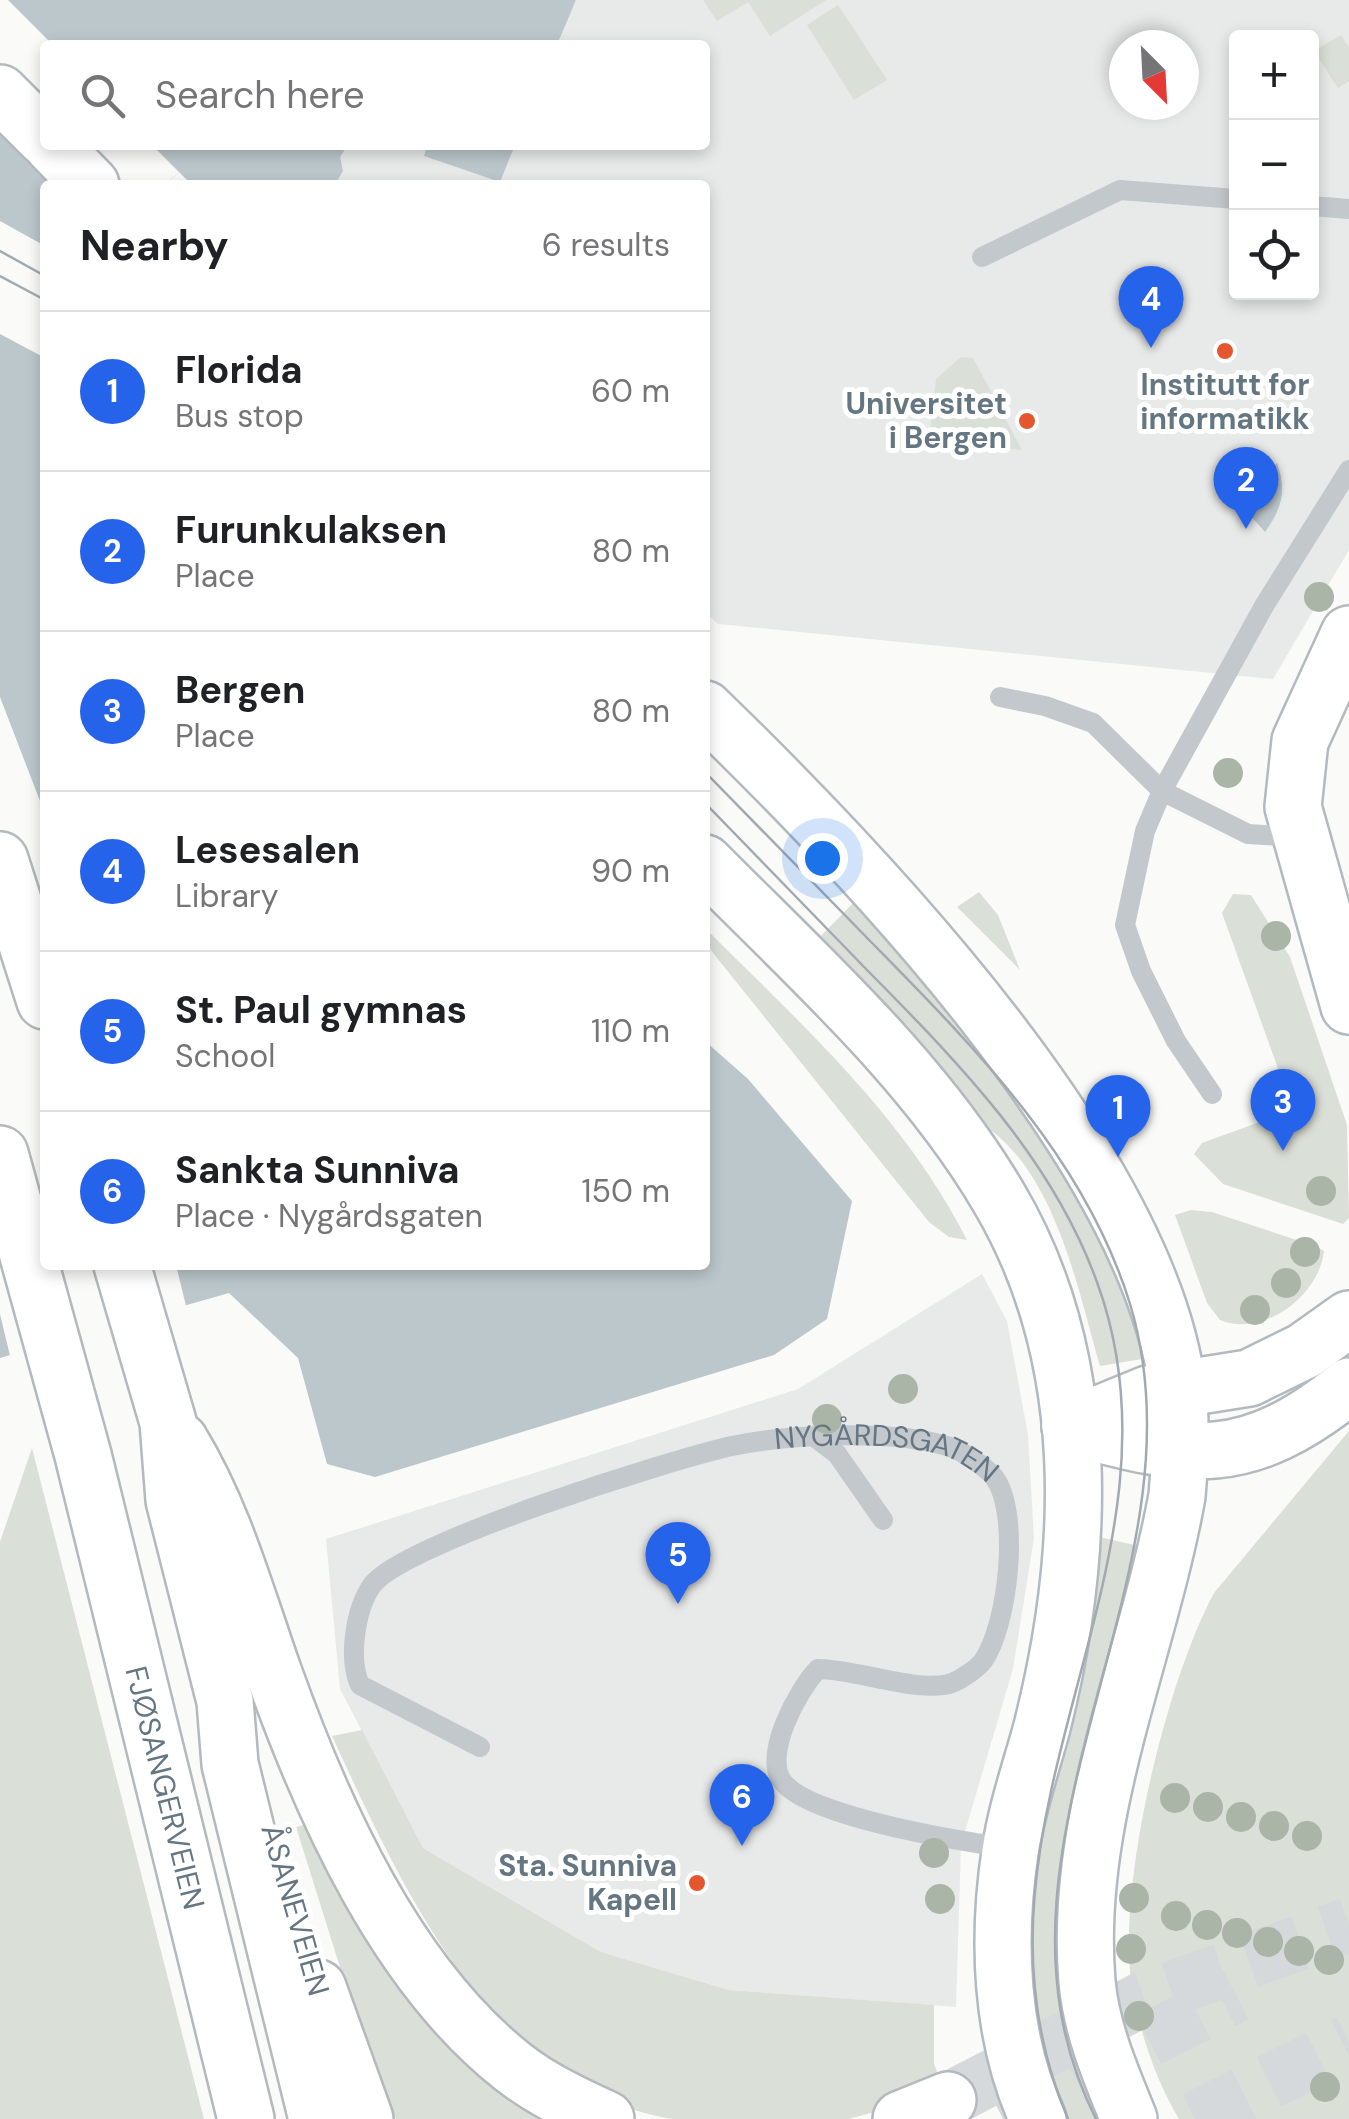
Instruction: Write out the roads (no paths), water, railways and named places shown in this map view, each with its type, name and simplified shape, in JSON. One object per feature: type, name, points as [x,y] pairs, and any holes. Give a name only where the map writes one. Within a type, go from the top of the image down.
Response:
[{"type":"main road","points":[[0,92],[40,133]]},
{"type":"main road","points":[[57,150],[86,180]]},
{"type":"main road","points":[[1349,634],[1300,740],[1293,807],[1298,838],[1349,1006]]},
{"type":"main road","points":[[710,714],[791,793],[932,951],[1058,1111],[1147,1281],[1170,1350],[1178,1390],[1181,1451],[1169,1539],[1095,1828],[1086,1914],[1087,1985],[1101,2049],[1129,2119]]},
{"type":"main road","points":[[0,860],[40,985]]},
{"type":"main road","points":[[710,868],[918,1085],[1000,1198],[1028,1254],[1046,1307],[1070,1426],[1076,1524],[1067,1618],[1010,1848],[1002,1932],[1011,2035],[1038,2119]]},
{"type":"main road","name":"FJØSANGERVEIEN","points":[[0,1154],[83,1456],[246,2119]]},
{"type":"main road","points":[[123,1270],[168,1422],[174,1500],[225,1701],[230,1764],[316,2119]]},
{"type":"main road","points":[[1070,1426],[1125,1401],[1250,1378],[1304,1351],[1349,1319]]},
{"type":"main road","points":[[1070,1426],[1149,1448],[1181,1451],[1263,1442],[1349,1386]]},
{"type":"main road","points":[[168,1422],[209,1488],[276,1679],[343,1836],[410,1955],[469,2026],[516,2069],[606,2119]]},
{"type":"main road","name":"ÅSANEVEIEN","points":[[225,1701],[252,1756],[311,1968],[365,2119]]},
{"type":"lane","points":[[982,258],[1120,190],[1229,199]]},
{"type":"lane","points":[[1319,207],[1349,209]]},
{"type":"lane","points":[[1212,1094],[1176,1041],[1141,972],[1125,924],[1145,831],[1162,791],[1264,606],[1349,470]]},
{"type":"lane","points":[[1000,698],[1045,706],[1093,724],[1162,791],[1248,834],[1298,838]]},
{"type":"lane","name":"NYGÅRDSGATEN","points":[[480,1747],[360,1685],[354,1670],[361,1604],[374,1583],[398,1563],[455,1537],[617,1481],[734,1446],[885,1433],[954,1448],[995,1478],[1008,1523],[1009,1560],[1003,1604],[983,1661],[953,1682],[928,1686],[849,1669],[818,1670],[804,1684],[786,1720],[775,1761],[779,1777],[789,1789],[824,1808],[940,1837],[1010,1848]]},
{"type":"lane","points":[[817,1439],[836,1454],[883,1520]]},
{"type":"tunnel","points":[[948,2100],[1143,1999],[1349,1925]]},
{"type":"tunnel","points":[[1001,2115],[1236,1995]]},
{"type":"tunnel","points":[[1195,2119],[1349,2042]]},
{"type":"tram line","points":[[0,251],[40,273]]},
{"type":"tram line","points":[[0,276],[40,297]]},
{"type":"tram line","points":[[710,777],[953,1026],[1025,1110],[1086,1202],[1111,1252],[1130,1304],[1147,1406],[1141,1508],[1069,1814],[1056,1916],[1062,2018],[1096,2119]]},
{"type":"tram line","points":[[710,808],[936,1041],[1001,1116],[1056,1196],[1098,1285],[1121,1390],[1119,1493],[1100,1596],[1049,1801],[1034,1904],[1037,2010],[1068,2119]]},
{"type":"place","name":"Lesesalen","points":[[1151,348]]},
{"type":"place","name":"Institutt for informatikk","points":[[1225,351]]},
{"type":"place","name":"Universitet i Bergen","points":[[1027,421]]},
{"type":"place","name":"Furunkulaksen","points":[[1246,529]]},
{"type":"place","name":"Bergen","points":[[1283,1151]]},
{"type":"place","name":"Florida","points":[[1118,1157]]},
{"type":"place","name":"St. Paul gymnas","points":[[678,1604]]},
{"type":"place","name":"Sankta Sunniva","points":[[742,1846]]},
{"type":"place","name":"Sta. Sunniva Kapell","points":[[697,1883]]}]
